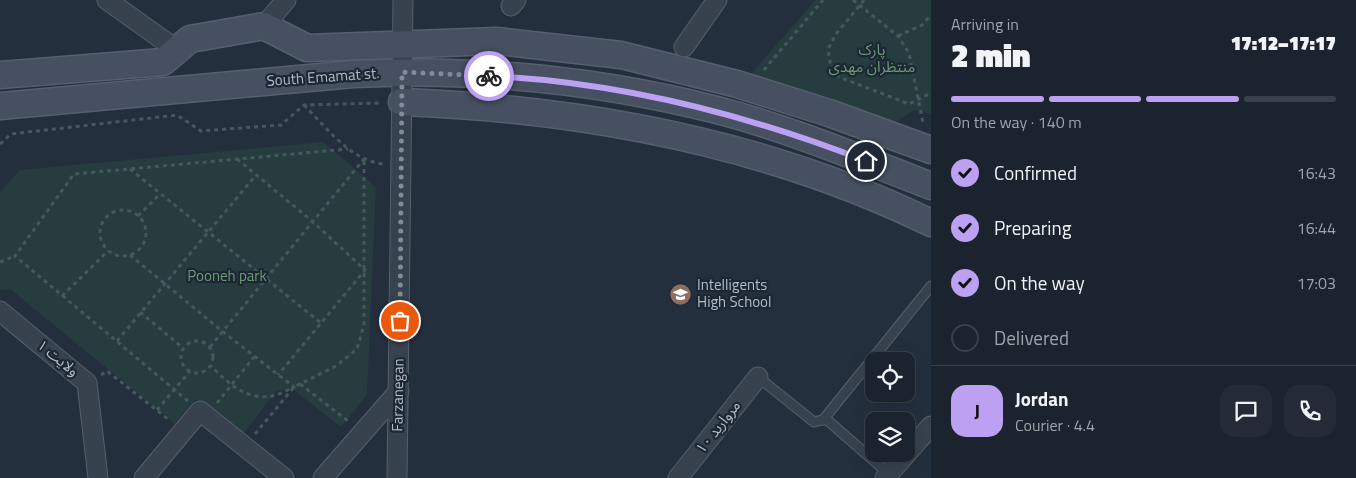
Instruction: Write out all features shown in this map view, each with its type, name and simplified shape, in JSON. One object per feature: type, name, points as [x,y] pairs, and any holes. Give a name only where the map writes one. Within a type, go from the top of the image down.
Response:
[{"type":"street","points":[[107,0],[177,50]]},
{"type":"street","points":[[264,26],[286,0]]},
{"type":"street","name":"Farzanegan","points":[[397,478],[403,0]]},
{"type":"street","points":[[684,46],[717,0]]},
{"type":"street","points":[[0,75],[163,62],[190,39],[264,26],[307,48],[497,41],[621,54],[737,84],[829,113],[929,140]]},
{"type":"street","name":"South Emamat st.","points":[[0,106],[232,84],[402,72],[531,78],[614,88],[718,110],[818,142],[931,186]]},
{"type":"street","points":[[402,102],[476,105],[594,120],[690,138],[807,172],[931,223]]},
{"type":"street","name":"ولایت ۱","points":[[0,311],[87,382],[98,478]]},
{"type":"street","name":"مروارید ۱۰","points":[[678,478],[758,377]]},
{"type":"street","points":[[323,478],[398,391]]},
{"type":"street","points":[[144,478],[183,431],[203,413],[284,478]]},
{"type":"street","points":[[889,477],[931,426]]},
{"type":"lane","points":[[823,420],[931,286]]},
{"type":"lane","points":[[758,377],[814,422],[826,420],[889,477]]},
{"type":"path","points":[[737,84],[764,70],[823,0]]},
{"type":"path","points":[[853,0],[898,36],[909,53],[929,140]]},
{"type":"path","points":[[864,0],[828,49],[830,62],[839,77],[909,104],[919,101],[931,93]]},
{"type":"path","points":[[898,36],[922,25],[931,15]]},
{"type":"path","points":[[0,144],[11,134],[177,115],[201,131],[281,124],[304,105],[402,102]]},
{"type":"path","points":[[304,105],[348,149],[373,163],[401,166]]},
{"type":"path","points":[[0,262],[15,256],[74,174],[348,149]]},
{"type":"path","points":[[210,346],[364,158]]},
{"type":"path","points":[[211,366],[232,385],[248,395],[271,396],[336,366],[357,349],[364,325],[364,158]]},
{"type":"path","points":[[237,159],[312,221],[365,270]]},
{"type":"path","points":[[130,169],[321,324]]},
{"type":"path","points":[[116,341],[256,175]]},
{"type":"path","points":[[138,216],[160,194]]},
{"type":"path","points":[[127,210],[138,216],[145,226],[146,238],[141,248],[130,256],[118,256],[108,251],[101,241],[100,229],[105,218],[115,211],[127,210]]},
{"type":"path","points":[[62,296],[108,251]]},
{"type":"path","points":[[15,256],[203,413],[232,385],[254,356]]},
{"type":"path","points":[[130,256],[294,387]]},
{"type":"path","points":[[278,375],[365,270]]},
{"type":"path","points":[[140,312],[183,348]]},
{"type":"path","points":[[201,341],[210,346],[213,356],[211,366],[203,372],[190,371],[184,367],[181,358],[183,348],[191,342],[201,341]]},
{"type":"path","points":[[87,382],[107,371],[183,431]]},
{"type":"path","points":[[157,410],[190,371]]},
{"type":"path","points":[[300,383],[362,433]]},
{"type":"path","points":[[244,446],[294,387]]},
{"type":"green space","name":"پارک منتظران مهدی","points":[[815,0],[931,0],[931,114],[915,110],[886,127],[746,80]]},
{"type":"green space","name":"Pooneh park","points":[[323,142],[376,187],[367,395],[341,427],[291,388],[275,392],[242,436],[196,399],[175,424],[10,289],[0,290],[0,192],[20,170]]},
{"type":"way so far","points":[[400,321],[402,72],[489,76]]},
{"type":"place","name":"Intelligents High School","points":[[681,294]]},
{"type":"route","points":[[489,76],[531,78],[614,88],[718,110],[818,142],[866,161]]}]
